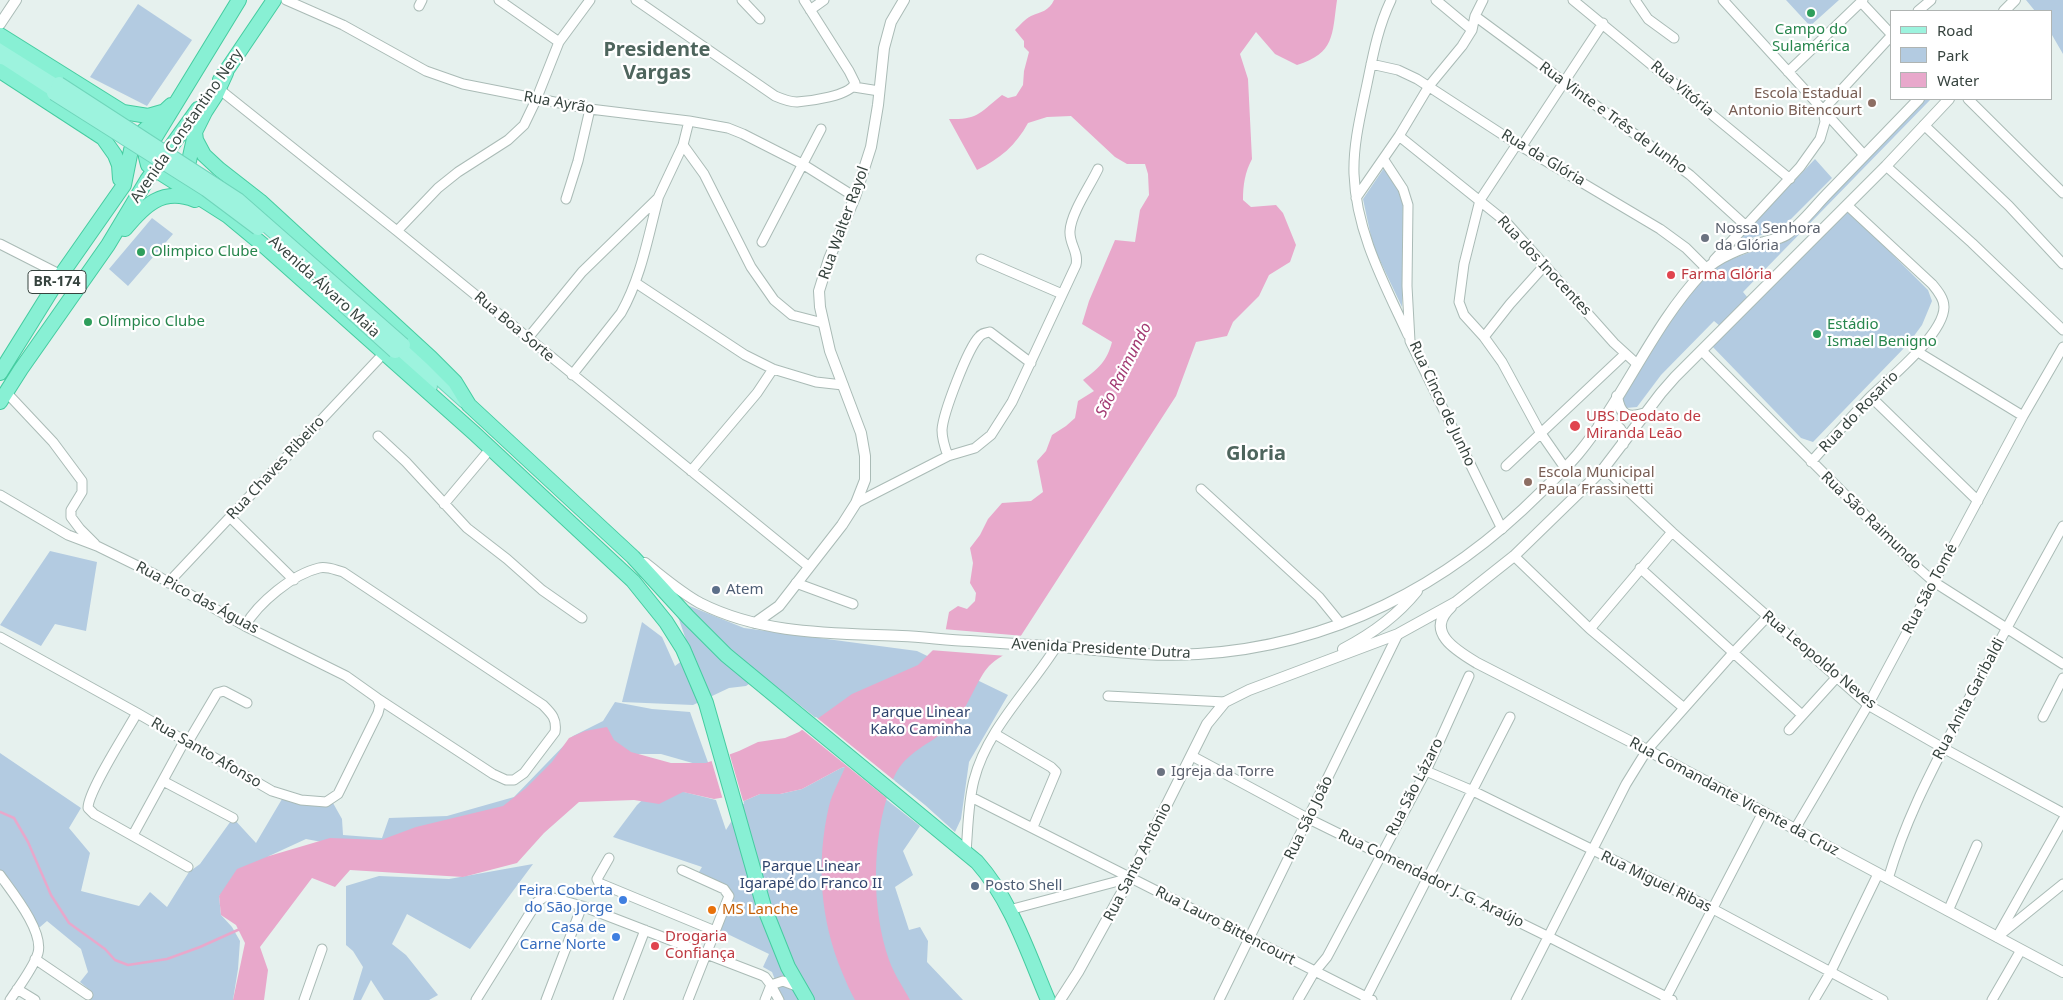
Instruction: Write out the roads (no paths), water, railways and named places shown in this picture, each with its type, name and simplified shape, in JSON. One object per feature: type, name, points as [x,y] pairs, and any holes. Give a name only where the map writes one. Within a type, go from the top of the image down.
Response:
[{"type":"highway","name":"Avenida Constantino Nery","points":[[0,372],[61,275],[124,185],[134,143],[144,129],[177,100],[240,0]]},
{"type":"highway","name":"Avenida Constantino Nery","points":[[3,397],[108,245],[154,169],[226,73],[274,0]]},
{"type":"highway","points":[[0,35],[123,112],[148,116],[162,112]]},
{"type":"highway","points":[[0,71],[103,138],[115,155],[118,164],[120,176],[117,194]]},
{"type":"highway","points":[[172,180],[185,170],[195,132],[226,73]]},
{"type":"highway","points":[[177,100],[146,157],[148,165],[218,211],[394,350]]},
{"type":"highway","points":[[103,138],[117,135],[122,131],[125,122],[123,112]]},
{"type":"highway","points":[[195,132],[196,140],[204,155],[280,218],[431,358],[455,382],[469,405],[633,557],[707,637],[762,686],[966,852],[990,877],[1009,910],[1048,1000]]},
{"type":"highway","points":[[199,197],[200,185],[205,177],[211,174],[227,176]]},
{"type":"highway","points":[[108,245],[122,233],[143,209],[159,198],[184,196],[218,211]]},
{"type":"highway","points":[[474,433],[615,562],[638,586],[666,622],[683,649],[706,703],[764,907],[788,968],[804,995]]},
{"type":"main road","points":[[0,47],[56,89]]},
{"type":"main road","points":[[0,60],[56,89],[238,200],[443,398],[474,433]]},
{"type":"main road","points":[[394,350],[469,405]]},
{"type":"street","points":[[0,24],[16,0]]},
{"type":"street","name":"Rua Ayrão","points":[[286,0],[343,24],[443,78],[536,100],[590,109],[717,125],[743,134],[804,165],[855,197]]},
{"type":"street","points":[[499,0],[559,42]]},
{"type":"street","points":[[397,231],[423,202],[458,172],[508,140],[524,125],[559,42],[590,0]]},
{"type":"street","points":[[636,0],[752,81],[785,100],[796,102],[824,98],[852,88],[879,91]]},
{"type":"street","points":[[742,0],[760,18]]},
{"type":"street","points":[[804,0],[849,70],[855,83],[852,88]]},
{"type":"street","points":[[810,10],[824,0]]},
{"type":"street","name":"Rua Walter Rayol","points":[[755,623],[779,606],[808,566],[842,525],[856,503],[865,480],[865,456],[861,433],[830,351],[820,307],[819,290],[829,259],[855,197],[871,147],[884,48],[891,22],[904,0]]},
{"type":"street","points":[[1391,0],[1378,32],[1371,64],[1354,172],[1356,198],[1365,237],[1410,341]]},
{"type":"street","points":[[1436,0],[1472,30]]},
{"type":"street","points":[[1356,198],[1384,160],[1429,86],[1462,46],[1472,30],[1475,16],[1483,0]]},
{"type":"street","name":"Rua Vitória","points":[[1573,0],[1790,179]]},
{"type":"street","points":[[1635,0],[1648,18],[1674,38]]},
{"type":"street","points":[[1723,0],[1864,155]]},
{"type":"street","points":[[1919,10],[1931,0]]},
{"type":"street","points":[[2005,10],[2015,0]]},
{"type":"street","points":[[1788,72],[1862,1],[1890,33]]},
{"type":"street","name":"Rua Vinte e Três de Junho","points":[[1475,16],[1690,175],[1745,225]]},
{"type":"street","points":[[1565,468],[1540,432],[1502,362],[1484,337],[1464,315],[1459,302],[1464,264],[1480,200],[1603,23]]},
{"type":"street","points":[[1823,110],[1890,37]]},
{"type":"street","name":"Rua da Glória","points":[[1371,64],[1398,70],[1429,86],[1520,145],[1660,229],[1708,267]]},
{"type":"street","name":"Rua Boa Sorte","points":[[219,89],[397,231],[808,566]]},
{"type":"street","name":"Avenida Presidente Dutra","points":[[633,557],[646,564],[695,600],[720,612],[755,623],[829,634],[899,636],[1169,655],[1217,653],[1277,643],[1341,624],[1378,609],[1421,586],[1457,564],[1502,529],[1565,468],[1599,425],[1677,303],[1708,267],[1747,247],[1786,234],[1918,100]]},
{"type":"street","points":[[1398,634],[1456,602],[1514,556],[1543,530],[1604,468],[1661,393],[1886,166],[1948,100]]},
{"type":"street","points":[[1969,100],[2063,193]]},
{"type":"street","points":[[566,199],[578,161],[590,109]]},
{"type":"street","points":[[1708,267],[1745,225],[1790,179],[1820,140],[1825,122],[1823,110]]},
{"type":"street","points":[[572,374],[621,313],[636,283],[658,198],[683,145],[690,121]]},
{"type":"street","points":[[1924,125],[2009,206],[2063,264]]},
{"type":"street","points":[[762,242],[804,165],[821,129]]},
{"type":"street","name":"Rua dos Inocentes","points":[[1399,136],[1506,222],[1625,354],[1637,364]]},
{"type":"street","points":[[683,145],[704,174],[751,267],[774,300],[792,315],[823,323]]},
{"type":"street","name":"Rua Cinco de Junho","points":[[1384,160],[1404,189],[1408,204],[1410,341],[1502,529]]},
{"type":"street","points":[[1886,166],[2063,330]]},
{"type":"street","points":[[856,503],[948,456],[975,448],[991,435],[1006,414],[1078,258],[1070,240],[1071,226],[1098,170]]},
{"type":"street","points":[[528,338],[582,272],[658,198]]},
{"type":"street","name":"Rua do Rosario","points":[[1811,462],[1871,397],[1918,352],[1942,317],[1944,306],[1942,298],[1932,284],[1847,204]]},
{"type":"street","points":[[0,244],[61,275]]},
{"type":"street","points":[[981,259],[1062,294]]},
{"type":"street","points":[[1484,337],[1545,265]]},
{"type":"street","points":[[636,283],[745,355],[773,370],[819,383],[842,385]]},
{"type":"street","points":[[948,456],[942,440],[943,419],[954,388],[972,348],[980,336],[990,332],[1031,363]]},
{"type":"street","name":"Rua São Tomé","points":[[1795,829],[1868,705],[2023,416],[2063,347]]},
{"type":"street","name":"Rua Chaves Ribeiro","points":[[168,583],[230,516],[394,350]]},
{"type":"street","name":"Rua São Raimundo","points":[[1702,351],[1893,545],[1934,582],[2063,664]]},
{"type":"street","points":[[1918,352],[2023,416]]},
{"type":"street","points":[[1506,466],[1625,354]]},
{"type":"street","points":[[691,470],[757,393],[773,370]]},
{"type":"street","points":[[1617,396],[1620,410],[1627,415],[1637,416],[1646,413]]},
{"type":"street","points":[[3,397],[52,442],[82,481],[82,492],[71,510],[71,517],[97,546]]},
{"type":"street","points":[[1871,397],[1978,501]]},
{"type":"street","points":[[1599,425],[1609,424],[1621,428],[1623,444]]},
{"type":"street","points":[[378,436],[406,462],[467,528],[507,559],[542,590],[582,618]]},
{"type":"street","points":[[444,504],[491,448]]},
{"type":"street","name":"Rua Leopoldo Neves","points":[[1604,468],[1672,532],[1868,705],[2063,813]]},
{"type":"street","points":[[1201,489],[1319,597],[1341,624]]},
{"type":"street","name":"Rua Pico das Águas","points":[[0,495],[68,535],[97,546],[246,626],[346,676],[493,774],[506,780],[514,780],[524,773],[555,732],[554,715],[543,705],[342,572],[321,567],[294,580]]},
{"type":"street","points":[[230,516],[294,580],[258,607],[246,626]]},
{"type":"street","name":"Rua Anita Garibaldi","points":[[1888,879],[1911,811],[2006,627],[2063,526]]},
{"type":"street","points":[[1590,629],[1672,532]]},
{"type":"street","points":[[1514,556],[1590,629],[1684,708]]},
{"type":"street","points":[[1640,568],[1802,715]]},
{"type":"street","points":[[796,582],[853,604]]},
{"type":"street","points":[[1304,669],[1369,636],[1394,616],[1421,586]]},
{"type":"street","name":"Rua Comandante Vicente da Cruz","points":[[1456,602],[1447,611],[1442,624],[1442,634],[1447,642],[1457,651],[2063,972]]},
{"type":"street","points":[[775,627],[775,616],[779,606]]},
{"type":"street","points":[[1516,1000],[1626,784],[1647,750],[1768,616]]},
{"type":"street","name":"Rua Santo Antônio","points":[[1060,1000],[1078,972],[1130,878],[1192,756],[1206,724],[1225,702],[1249,690],[1398,634]]},
{"type":"street","name":"Rua São João","points":[[1219,1000],[1398,634]]},
{"type":"street","name":"Rua Santo Afonso","points":[[0,637],[187,741],[272,791],[302,800],[326,802],[338,794],[378,713],[380,705],[378,698]]},
{"type":"street","points":[[966,852],[971,797],[977,771],[995,734],[1056,647]]},
{"type":"street","name":"Rua São Lázaro","points":[[1298,1000],[1327,957],[1426,771],[1469,676]]},
{"type":"street","points":[[1789,730],[1836,678]]},
{"type":"street","points":[[2043,717],[2063,678]]},
{"type":"street","points":[[133,835],[163,781],[217,693],[224,691],[247,703]]},
{"type":"street","points":[[1108,696],[1225,702]]},
{"type":"street","points":[[137,713],[88,803],[88,808],[90,811],[188,867]]},
{"type":"street","points":[[1368,999],[1510,717]]},
{"type":"street","points":[[995,734],[1051,767],[1056,772],[1033,827]]},
{"type":"street","name":"Rua Comendador J. G. Araújo","points":[[1192,756],[1309,819],[1549,936],[1668,999]]},
{"type":"street","name":"Rua Miguel Ribas","points":[[1426,771],[1473,791],[1713,909],[1883,1000]]},
{"type":"street","points":[[163,781],[233,818]]},
{"type":"street","name":"Rua Lauro Bittencourt","points":[[971,797],[1368,999]]},
{"type":"street","points":[[1668,999],[1763,812]]},
{"type":"street","points":[[1997,937],[2063,820]]},
{"type":"street","points":[[1948,911],[1977,845]]},
{"type":"street","points":[[608,858],[597,879],[599,884],[715,931]]},
{"type":"street","points":[[682,870],[724,889],[729,896],[688,1000]]},
{"type":"street","points":[[0,874],[35,931],[38,950],[35,959],[10,1000]]},
{"type":"street","points":[[1814,1000],[1830,972],[1878,874]]},
{"type":"street","points":[[1009,910],[1130,878]]},
{"type":"street","points":[[1997,937],[2063,884]]},
{"type":"street","points":[[476,1000],[537,902],[546,896],[582,906],[761,974],[772,985],[779,1000]]},
{"type":"street","points":[[546,1000],[582,906]]},
{"type":"street","points":[[618,1000],[645,930]]},
{"type":"street","points":[[304,1000],[322,949]]},
{"type":"street","points":[[1992,1000],[2021,950]]},
{"type":"street","points":[[35,959],[88,995]]},
{"type":"street","points":[[765,1000],[772,985],[783,981],[788,974],[788,968]]},
{"type":"street","points":[[783,981],[798,986],[804,995]]},
{"type":"street","points":[[17,989],[35,1000]]},
{"type":"water","name":"São Raimundo","points":[[1054,0],[1337,0],[1332,33],[1325,48],[1319,55],[1297,65],[1275,54],[1256,32],[1240,54],[1248,79],[1252,159],[1245,179],[1243,200],[1251,207],[1276,205],[1283,213],[1296,245],[1290,262],[1269,275],[1259,296],[1233,322],[1227,336],[1196,342],[1176,396],[1013,648],[989,666],[962,712],[952,725],[908,757],[896,772],[884,808],[880,829],[877,851],[877,896],[883,940],[889,960],[910,1000],[855,1000],[842,972],[829,932],[822,890],[822,848],[830,801],[845,767],[802,789],[780,794],[760,794],[744,801],[726,797],[714,799],[683,792],[659,804],[634,800],[579,802],[544,833],[517,863],[463,877],[350,870],[335,887],[312,878],[260,947],[268,970],[264,1000],[233,1000],[245,943],[236,925],[221,915],[219,896],[237,869],[269,856],[330,838],[381,840],[416,827],[503,806],[526,788],[552,762],[569,738],[585,731],[607,727],[614,740],[631,752],[671,763],[706,763],[758,742],[785,738],[799,732],[852,694],[918,665],[944,639],[949,612],[958,606],[967,609],[975,601],[976,593],[970,583],[973,563],[970,548],[980,535],[988,519],[1002,503],[1031,501],[1043,492],[1037,461],[1046,451],[1052,435],[1075,418],[1078,401],[1094,391],[1083,380],[1102,364],[1112,342],[1082,324],[1089,301],[1115,240],[1135,242],[1140,210],[1149,195],[1148,174],[1145,164],[1127,164],[1115,157],[1071,116],[1047,117],[1028,123],[1007,151],[977,170],[949,119],[967,118],[979,114],[1002,95],[1008,98],[1016,96],[1023,85],[1024,71],[1029,52],[1024,47],[1024,41],[1015,30],[1029,17],[1047,9]]},
{"type":"waterway","points":[[0,812],[14,818],[28,842],[51,895],[69,923],[105,949],[115,960],[128,965],[167,959],[240,929]]},
{"type":"place","name":"Campo do Sulamérica","points":[[1811,13]]},
{"type":"place","name":"Escola Estadual Antonio Bitencourt","points":[[1872,103]]},
{"type":"place","name":"Nossa Senhora da Glória","points":[[1705,238]]},
{"type":"place","name":"Olimpico Clube","points":[[141,252]]},
{"type":"place","name":"Farma Glória","points":[[1671,275]]},
{"type":"place","name":"Olímpico Clube","points":[[88,322]]},
{"type":"place","name":"Estádio Ismael Benigno","points":[[1817,334]]},
{"type":"place","name":"UBS Deodato de Miranda Leão","points":[[1575,426]]},
{"type":"place","name":"Escola Municipal Paula Frassinetti","points":[[1528,482]]},
{"type":"place","name":"Atem","points":[[716,590]]},
{"type":"place","name":"Igreja da Torre","points":[[1161,772]]},
{"type":"place","name":"Posto Shell","points":[[975,886]]},
{"type":"place","name":"Feira Coberta do São Jorge","points":[[623,900]]},
{"type":"place","name":"MS Lanche","points":[[712,910]]},
{"type":"place","name":"Casa de Carne Norte","points":[[616,937]]},
{"type":"place","name":"Drogaria Confiança","points":[[655,946]]},
{"type":"district","name":"Presidente Vargas","points":[[657,62]]},
{"type":"district","name":"Gloria","points":[[1256,454]]},
{"type":"park label","name":"Parque Linear Kako Caminha","points":[[921,722]]},
{"type":"park label","name":"Parque Linear Igarapé do Franco II","points":[[811,876]]}]
